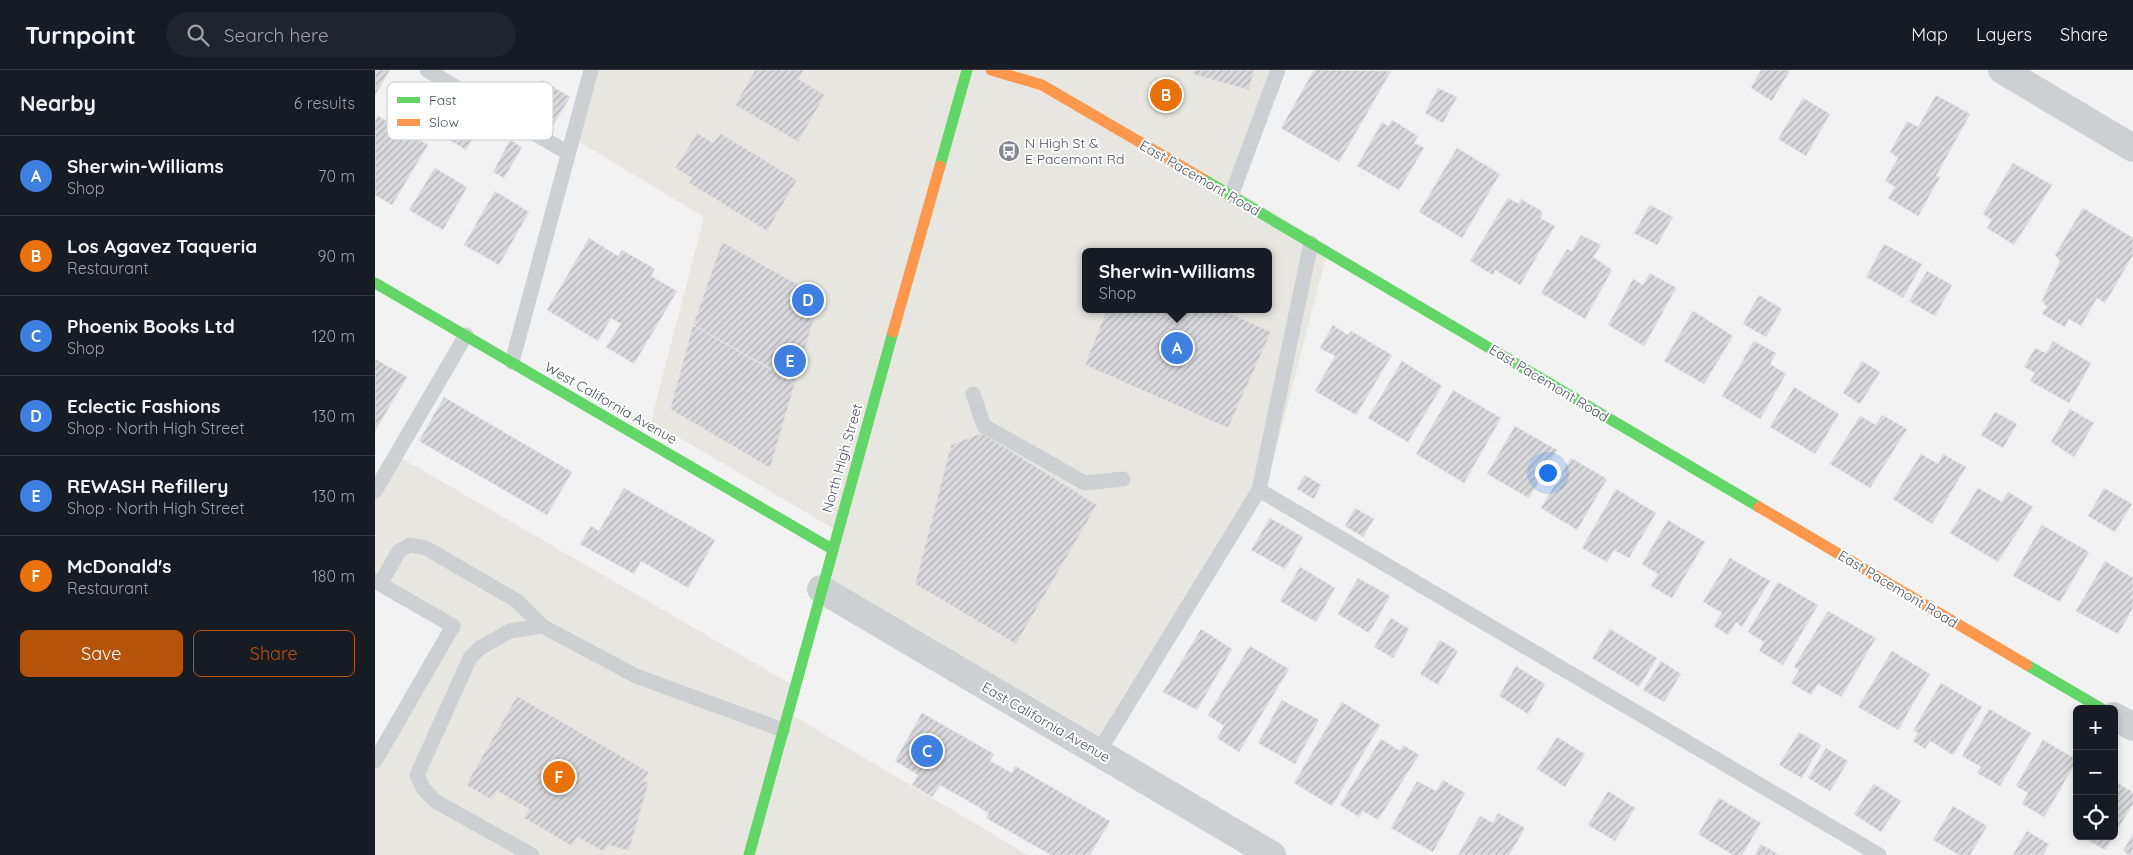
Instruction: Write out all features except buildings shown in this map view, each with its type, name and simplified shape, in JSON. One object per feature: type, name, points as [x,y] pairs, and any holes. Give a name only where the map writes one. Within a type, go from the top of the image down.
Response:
[{"type":"street","name":"North High Street","points":[[749,855],[832,549],[967,70]]},
{"type":"street","name":"East Pacemont Road","points":[[991,70],[1043,85],[2095,705]]},
{"type":"street","points":[[2002,70],[2133,148]]},
{"type":"street","name":"West California Avenue","points":[[375,283],[832,549]]},
{"type":"street","name":"East California Avenue","points":[[821,589],[1272,855]]},
{"type":"street","points":[[2118,718],[2133,727]]},
{"type":"lane","points":[[427,70],[447,82]]},
{"type":"lane","points":[[512,362],[591,70]]},
{"type":"lane","points":[[1231,196],[1278,70]]},
{"type":"lane","points":[[546,140],[568,153]]},
{"type":"lane","points":[[1098,752],[1259,490],[1311,243]]},
{"type":"lane","points":[[375,491],[466,336]]},
{"type":"lane","points":[[973,394],[984,426],[1085,484],[1123,479]]},
{"type":"lane","points":[[1259,490],[1879,855]]},
{"type":"lane","points":[[375,761],[453,626],[377,583],[399,551],[410,545],[426,548],[517,601],[542,626],[636,676],[783,730]]},
{"type":"lane","points":[[532,855],[435,801],[423,788],[417,775],[470,658],[480,648],[510,631],[542,626]]},
{"type":"shaded area","points":[[586,70],[1270,70],[1237,191],[1329,246],[1267,484],[1103,751],[824,589],[841,533],[651,421],[704,217],[568,135]]},
{"type":"shaded area","points":[[396,455],[796,687],[787,712],[1028,855],[375,855],[375,761],[453,627],[375,581],[375,491]]},
{"type":"traffic: fast","points":[[940,166],[967,70]]},
{"type":"traffic: fast","points":[[1203,179],[1759,507]]},
{"type":"traffic: fast","points":[[375,283],[832,549]]},
{"type":"traffic: fast","points":[[749,855],[893,332]]},
{"type":"traffic: fast","points":[[2027,665],[2095,705]]},
{"type":"traffic: slow","points":[[991,70],[1042,85],[1203,179]]},
{"type":"traffic: slow","points":[[893,332],[940,166]]},
{"type":"traffic: slow","points":[[1759,507],[2027,665]]},
{"type":"place","name":"Los Agavez Taqueria","points":[[1166,95]]},
{"type":"place","name":"N High St & E Pacemont Rd","points":[[1009,151]]},
{"type":"place","name":"Eclectic Fashions","points":[[808,300]]},
{"type":"place","name":"Sherwin-Williams","points":[[1177,348]]},
{"type":"place","name":"REWASH Refillery","points":[[790,361]]},
{"type":"place","name":"Phoenix Books Ltd","points":[[927,751]]},
{"type":"place","name":"McDonald's","points":[[559,777]]}]
